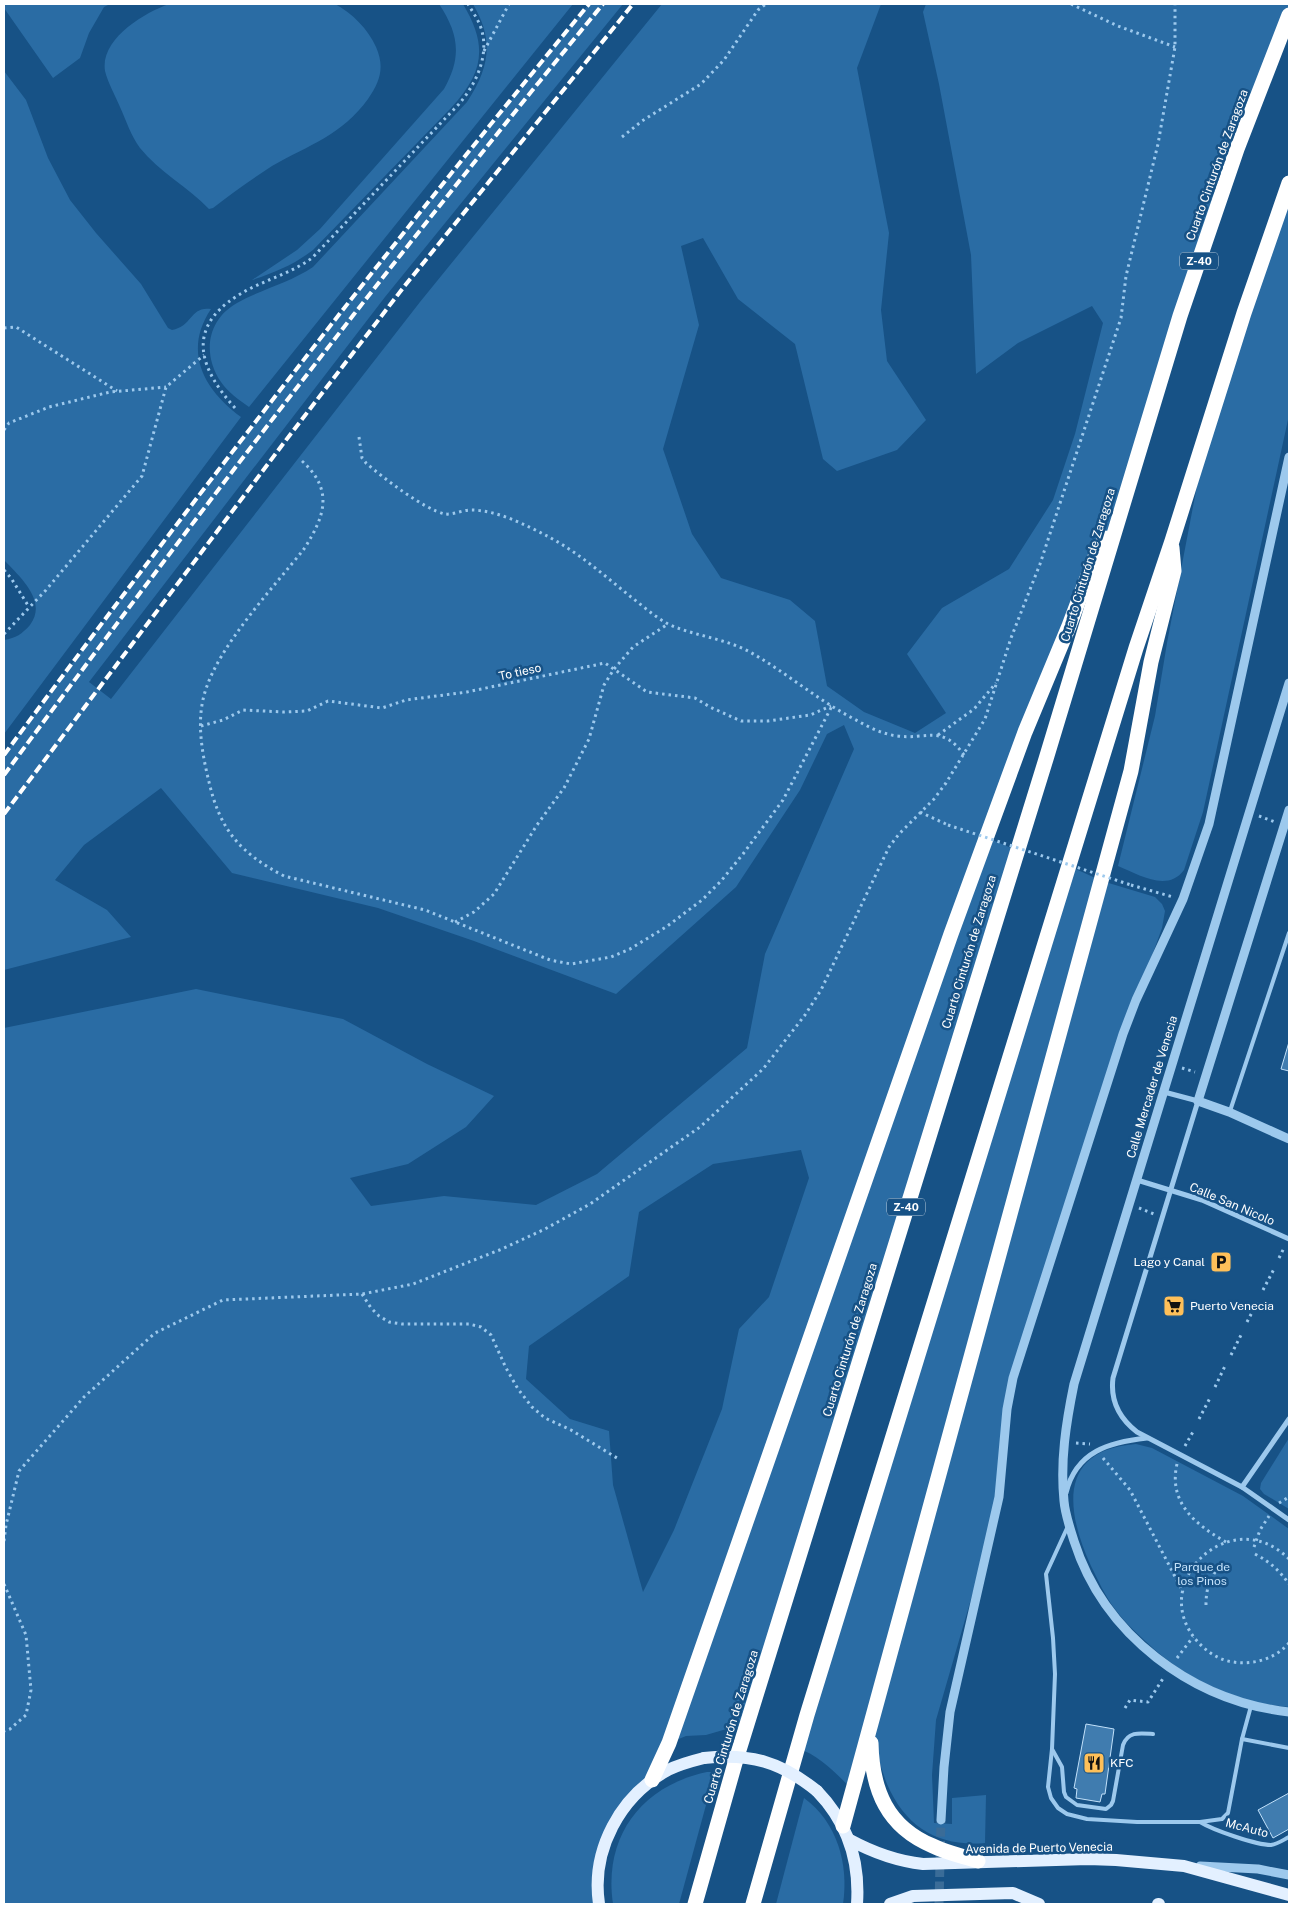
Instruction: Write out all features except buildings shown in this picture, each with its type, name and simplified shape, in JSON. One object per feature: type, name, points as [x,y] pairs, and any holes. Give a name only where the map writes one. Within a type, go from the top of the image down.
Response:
[{"type":"highway","name":"Cuarto Cinturón de Zaragoza","points":[[695,1904],[735,1763],[1046,759],[1180,316],[1231,168],[1289,15]]},
{"type":"highway","points":[[753,1904],[777,1814],[1133,657],[1244,313],[1289,183]]},
{"type":"highway","points":[[652,1780],[669,1743],[967,889],[1025,732],[1072,619],[1095,557],[1120,510]]},
{"type":"highway","points":[[844,1826],[1131,771],[1151,662],[1174,571],[1172,541]]},
{"type":"highway","points":[[870,1728],[871,1760],[876,1786],[881,1799],[894,1819],[923,1842],[978,1861]]},
{"type":"main road","points":[[599,1904],[598,1875],[601,1854],[617,1817],[630,1800],[652,1780],[677,1766],[704,1758],[725,1756],[765,1761],[790,1772],[818,1791],[828,1802],[844,1826],[850,1840],[856,1863],[857,1904]]},
{"type":"main road","name":"Avenida de Puerto Venecia","points":[[850,1840],[876,1854],[906,1862],[923,1864],[1088,1859],[1184,1866],[1289,1895]]},
{"type":"main road","points":[[890,1904],[913,1896],[1013,1893],[1039,1904]]},
{"type":"street","points":[[942,1820],[945,1758],[950,1712],[999,1497],[1007,1410],[1013,1378],[1123,1034],[1136,1000],[1183,900],[1209,824],[1289,457]]},
{"type":"street","name":"Calle Mercader de Venecia","points":[[1289,683],[1074,1384],[1063,1443],[1064,1502],[1069,1524],[1077,1550],[1093,1586],[1106,1606],[1128,1632],[1158,1660],[1178,1674],[1215,1693],[1251,1706],[1289,1712]]},
{"type":"street","points":[[1289,810],[1170,1190],[1113,1378],[1112,1388],[1115,1403],[1122,1418],[1128,1425],[1148,1438],[1182,1454],[1242,1487],[1289,1520]]},
{"type":"street","points":[[1164,1092],[1230,1112],[1289,1139]]},
{"type":"street","name":"Calle San Nicolo","points":[[1137,1180],[1202,1200],[1289,1239]]},
{"type":"street","points":[[1242,1487],[1289,1419]]},
{"type":"street","points":[[1064,1502],[1071,1479],[1076,1470],[1097,1450],[1119,1441],[1148,1438]]},
{"type":"street","points":[[1184,1866],[1258,1869],[1289,1875]]},
{"type":"lane","points":[[1230,1112],[1289,932]]},
{"type":"lane","points":[[1069,1524],[1046,1574],[1055,1674],[1052,1749],[1048,1787],[1049,1793],[1058,1808],[1067,1814],[1087,1819],[1120,1822],[1200,1822],[1222,1819],[1228,1813],[1242,1739],[1251,1706]]},
{"type":"lane","points":[[1052,1749],[1062,1767],[1066,1797],[1078,1805],[1106,1808],[1113,1801],[1123,1745],[1126,1738],[1132,1734],[1153,1734]]},
{"type":"lane","points":[[1242,1739],[1289,1748]]},
{"type":"lane","name":"McAuto","points":[[1200,1822],[1213,1829],[1265,1844],[1274,1844],[1289,1837]]},
{"type":"path","points":[[235,408],[216,385],[208,371],[204,355],[203,337],[208,324],[221,308],[238,296],[299,267],[312,258],[459,104],[473,86],[482,54],[481,28],[468,4]]},
{"type":"path","points":[[482,54],[509,4]]},
{"type":"path","points":[[622,137],[642,121],[701,84],[724,60],[758,10],[766,4]]},
{"type":"path","points":[[1072,4],[1118,26],[1175,47]]},
{"type":"path","points":[[4,1541],[6,1524],[19,1471],[84,1397],[155,1333],[223,1300],[362,1294],[413,1284],[502,1249],[545,1229],[590,1204],[686,1137],[722,1108],[763,1069],[806,1015],[821,990],[888,847],[946,783],[985,719],[1011,638],[1040,564],[1121,318],[1126,276],[1158,144],[1175,47],[1175,4]]},
{"type":"path","points":[[4,328],[16,326],[118,391]]},
{"type":"path","points":[[4,634],[142,476],[166,387],[204,355]]},
{"type":"path","points":[[4,430],[9,423],[48,407],[118,391],[166,387]]},
{"type":"path","points":[[359,437],[362,458],[366,463],[404,492],[439,512],[448,514],[471,510],[494,514],[550,538],[582,558],[668,624],[728,642],[749,652],[832,706],[857,721],[885,734],[899,736],[937,735],[950,739],[964,755]]},
{"type":"path","points":[[302,461],[314,473],[321,488],[322,517],[304,549],[224,653],[213,672],[205,693],[201,726],[201,740],[212,792],[228,831],[238,845],[271,870],[290,878],[425,910],[550,960],[571,964],[611,957],[630,949],[673,922],[702,900],[722,881],[783,800],[832,706]]},
{"type":"path","points":[[4,570],[29,607]]},
{"type":"path","points":[[454,922],[474,912],[494,894],[537,825],[564,788],[589,739],[604,685],[614,668],[633,647],[668,624]]},
{"type":"path","name":"To tieso","points":[[201,726],[223,720],[243,710],[284,712],[307,710],[328,702],[382,708],[406,700],[467,692],[605,663],[614,668]]},
{"type":"path","points":[[614,668],[647,692],[695,698],[741,721],[810,715],[832,706]]},
{"type":"path","points":[[937,735],[974,709],[998,681]]},
{"type":"path","points":[[920,812],[948,825],[1130,885],[1183,900]]},
{"type":"path","points":[[1249,813],[1284,825]]},
{"type":"path","points":[[1172,1064],[1206,1075]]},
{"type":"path","points":[[1129,1204],[1162,1217]]},
{"type":"path","points":[[1279,1258],[1286,1245]]},
{"type":"path","points":[[1263,1290],[1274,1269]]},
{"type":"path","points":[[362,1294],[371,1308],[389,1322],[402,1324],[469,1324],[481,1327],[491,1335],[506,1368],[518,1389],[532,1407],[545,1418],[571,1430],[617,1458]]},
{"type":"path","points":[[1247,1322],[1258,1301]]},
{"type":"path","points":[[1231,1355],[1242,1333]]},
{"type":"path","points":[[1215,1387],[1225,1366]]},
{"type":"path","points":[[1199,1419],[1210,1398]]},
{"type":"path","points":[[1185,1446],[1194,1430]]},
{"type":"path","points":[[1099,1454],[1130,1490],[1183,1592]]},
{"type":"path","points":[[1178,1461],[1176,1480],[1181,1502],[1202,1528],[1226,1542]]},
{"type":"path","points":[[1278,1503],[1289,1497]]},
{"type":"path","points":[[1254,1547],[1270,1515]]},
{"type":"path","points":[[1289,1559],[1270,1544],[1256,1540],[1246,1539],[1226,1542],[1214,1547],[1202,1556],[1186,1578],[1182,1608],[1193,1637],[1216,1657],[1231,1662],[1261,1661],[1276,1655],[1289,1643]]},
{"type":"path","points":[[1255,1554],[1269,1561],[1280,1571],[1289,1584]]},
{"type":"path","points":[[1206,1605],[1206,1592],[1210,1579],[1218,1568]]},
{"type":"path","points":[[4,1584],[26,1635],[31,1690],[26,1715],[10,1729],[4,1731]]},
{"type":"path","points":[[1176,1660],[1193,1637]]},
{"type":"path","points":[[1125,1708],[1130,1700],[1148,1702],[1164,1677]]},
{"type":"green space","points":[[4,4],[110,4],[104,7],[89,33],[80,58],[53,78],[4,8]]},
{"type":"green space","points":[[169,4],[335,4],[359,22],[373,40],[379,54],[381,68],[378,80],[368,99],[347,122],[324,138],[272,166],[209,209],[156,165],[140,148],[129,128],[105,71],[105,59],[109,48],[116,38],[136,21]]},
{"type":"green space","points":[[439,4],[463,4],[476,33],[479,58],[476,70],[462,95],[313,250],[284,268],[252,280],[297,250],[320,229],[444,89],[454,66],[456,46],[451,25]]},
{"type":"green space","points":[[473,4],[573,4],[249,407],[221,382],[211,360],[211,338],[219,319],[237,303],[313,267],[467,102],[481,77],[486,53],[484,30]]},
{"type":"green space","points":[[589,4],[623,4],[385,297],[89,682],[111,699],[420,302],[662,4],[881,4],[857,68],[889,233],[881,310],[887,361],[926,420],[897,450],[837,471],[823,459],[795,344],[738,299],[703,238],[681,246],[699,325],[663,449],[692,534],[721,578],[790,600],[815,621],[827,686],[864,712],[915,733],[946,713],[907,654],[942,608],[1009,569],[1053,500],[1075,434],[1103,323],[1092,306],[1018,343],[976,374],[971,255],[939,84],[923,12],[926,4],[1289,4],[1289,15],[1120,510],[990,839],[1016,850],[746,1728],[730,1728],[706,1735],[686,1736],[669,1743],[608,1835],[599,1904],[4,1904],[4,1028],[196,989],[343,1019],[427,1064],[494,1096],[466,1127],[408,1164],[350,1178],[371,1206],[444,1196],[536,1205],[597,1174],[747,1048],[765,954],[854,749],[844,725],[827,734],[800,790],[736,887],[616,994],[474,941],[378,908],[232,873],[161,788],[84,845],[55,880],[107,910],[131,937],[4,970],[4,755],[139,574],[379,263]],"holes":[[[801,1150],[809,1178],[769,1297],[739,1329],[722,1409],[674,1530],[643,1592],[613,1485],[609,1431],[570,1419],[526,1379],[529,1346],[629,1276],[639,1212],[713,1164]]]},
{"type":"green space","points":[[4,71],[26,100],[48,158],[70,200],[141,284],[168,328],[172,330],[179,328],[199,310],[211,309],[203,325],[199,340],[198,354],[201,368],[207,382],[216,394],[241,417],[4,734],[4,640],[15,637],[30,625],[35,616],[36,607],[30,590],[4,560]]},
{"type":"green space","points":[[1289,183],[1289,415],[1203,812],[1184,870],[1177,877],[1169,880],[1152,880],[1118,866],[1155,716],[1209,423]]},
{"type":"green space","points":[[1069,866],[1102,881],[1155,897],[1162,904],[1165,911],[1162,928],[1136,1000],[1020,1355],[993,1523],[936,1720],[932,1775],[934,1823],[952,1824],[952,1798],[986,1795],[985,1843],[953,1842],[926,1832],[904,1812],[887,1784],[870,1729],[853,1790],[821,1760],[797,1748]]},
{"type":"green space","points":[[1289,1438],[1289,1509],[1264,1494],[1260,1489],[1261,1483]]},
{"type":"green space","name":"Parque de los Pinos","points":[[1136,1444],[1152,1448],[1243,1496],[1289,1529],[1289,1707],[1271,1705],[1235,1696],[1184,1672],[1155,1650],[1119,1615],[1111,1604],[1091,1566],[1076,1525],[1073,1505],[1074,1487],[1080,1471],[1092,1458],[1110,1449]]},
{"type":"green space","points":[[707,1772],[715,1772],[679,1904],[613,1904],[611,1880],[614,1857],[621,1836],[632,1818],[646,1802],[663,1789],[684,1779]]},
{"type":"green space","points":[[804,1798],[825,1819],[838,1845],[844,1874],[843,1904],[776,1904]]},
{"type":"tunnel","points":[[939,1904],[941,1820]]},
{"type":"railway","points":[[4,755],[291,376],[589,4]]},
{"type":"railway","points":[[4,775],[150,579],[299,385],[449,194],[603,4]]},
{"type":"railway","points":[[4,814],[403,288],[633,4]]},
{"type":"place","name":"Lago y Canal","points":[[1221,1262]]},
{"type":"place","name":"Puerto Venecia","points":[[1174,1306]]},
{"type":"place","name":"KFC","points":[[1094,1763]]}]
